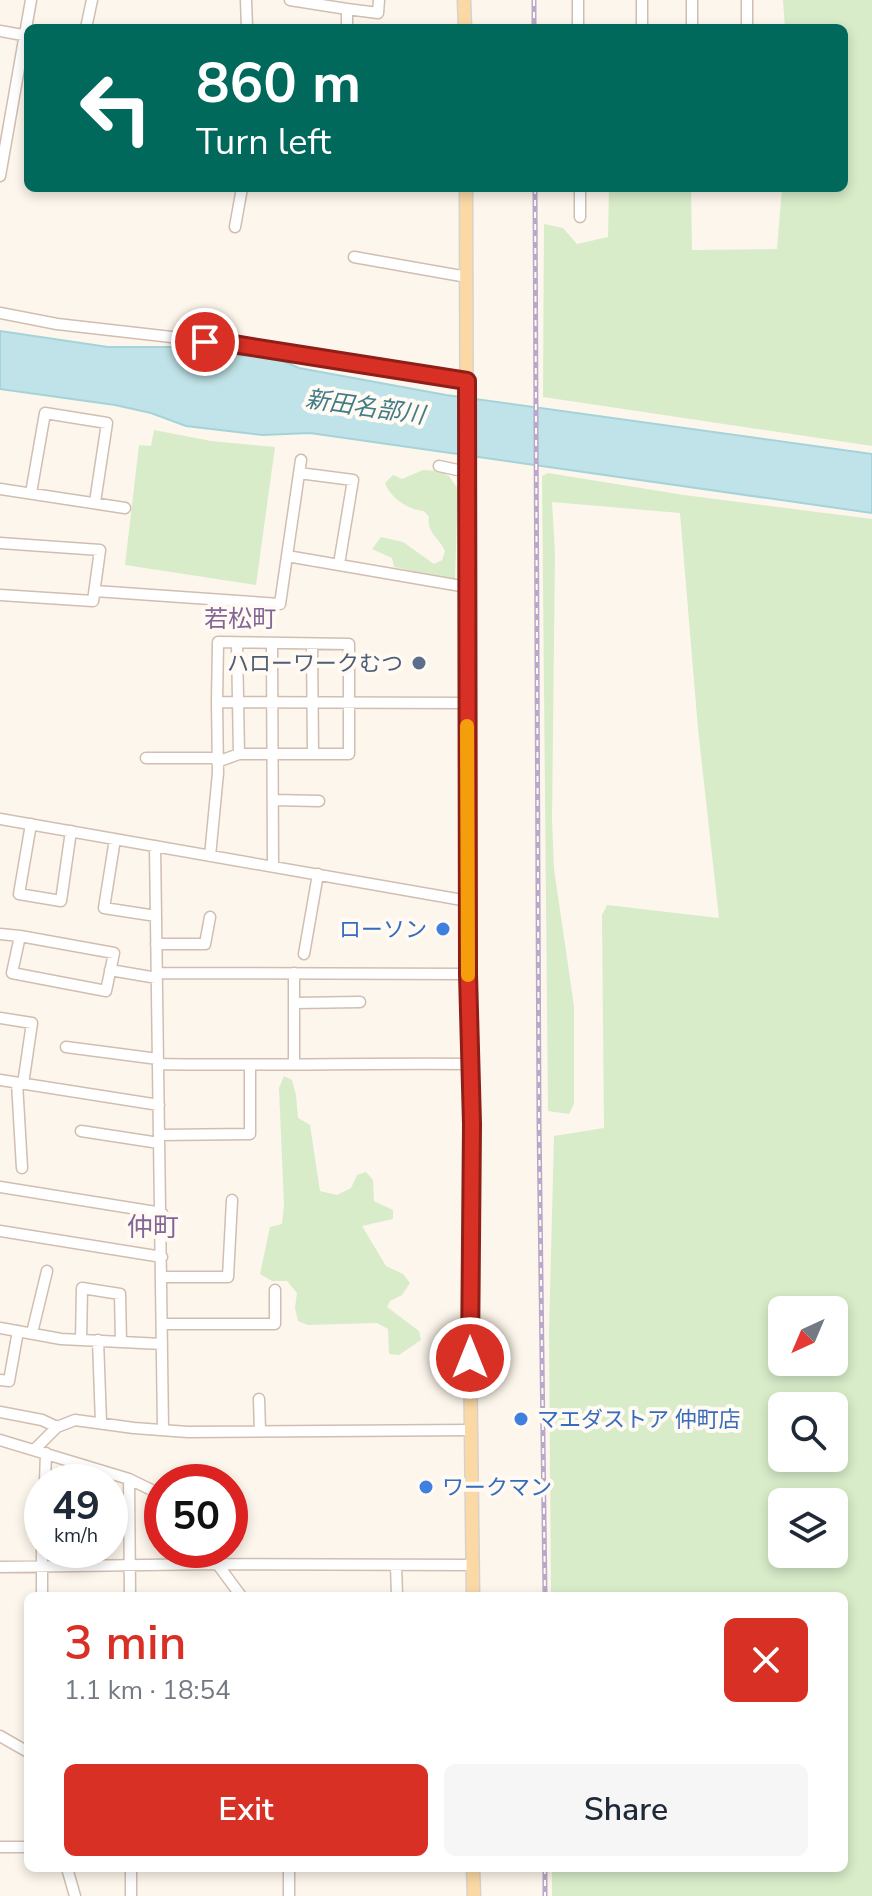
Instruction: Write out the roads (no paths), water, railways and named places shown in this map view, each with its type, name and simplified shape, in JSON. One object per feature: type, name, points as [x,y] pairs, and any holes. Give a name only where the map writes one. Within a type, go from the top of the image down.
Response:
[{"type":"main road","points":[[464,0],[465,24]]},
{"type":"main road","points":[[466,192],[473,1592]]},
{"type":"main road","points":[[473,1872],[474,1896]]},
{"type":"street","points":[[28,24],[31,0]]},
{"type":"street","points":[[87,24],[92,0]]},
{"type":"street","points":[[246,0],[247,24]]},
{"type":"street","points":[[290,0],[378,13],[379,0]]},
{"type":"street","points":[[578,0],[578,24]]},
{"type":"street","points":[[642,0],[642,24]]},
{"type":"street","points":[[692,0],[692,24]]},
{"type":"street","points":[[747,0],[747,24]]},
{"type":"street","points":[[347,9],[347,24]]},
{"type":"street","points":[[0,31],[24,36]]},
{"type":"street","points":[[0,176],[24,47]]},
{"type":"street","points":[[235,227],[241,192]]},
{"type":"street","points":[[580,192],[580,217]]},
{"type":"street","points":[[354,257],[467,277]]},
{"type":"street","points":[[0,313],[73,326],[233,344],[467,383]]},
{"type":"street","points":[[31,493],[45,413],[107,423],[95,502]]},
{"type":"street","points":[[95,591],[280,604],[301,460]]},
{"type":"street","points":[[439,466],[467,472]]},
{"type":"street","points":[[299,473],[353,480],[339,564]]},
{"type":"street","points":[[0,489],[125,508]]},
{"type":"street","points":[[0,543],[100,550],[93,601],[0,595]]},
{"type":"street","points":[[287,556],[467,587]]},
{"type":"street","points":[[146,758],[217,760],[239,754],[349,754],[349,644],[218,642],[217,760],[210,856]]},
{"type":"street","points":[[237,644],[239,754]]},
{"type":"street","points":[[272,644],[273,866]]},
{"type":"street","points":[[312,644],[313,754]]},
{"type":"street","points":[[217,702],[467,703]]},
{"type":"street","points":[[274,800],[319,801]]},
{"type":"street","points":[[0,819],[468,901]]},
{"type":"street","points":[[31,824],[19,894],[61,901],[71,831]]},
{"type":"street","points":[[115,839],[104,908],[156,916]]},
{"type":"street","points":[[155,846],[163,1430]]},
{"type":"street","points":[[304,954],[318,874]]},
{"type":"street","points":[[156,944],[205,944],[210,917]]},
{"type":"street","points":[[0,934],[20,936],[114,953],[106,991],[12,973],[20,936]]},
{"type":"street","points":[[110,970],[157,976],[468,974]]},
{"type":"street","points":[[294,973],[294,1063]]},
{"type":"street","points":[[295,1003],[360,1002]]},
{"type":"street","points":[[0,1018],[32,1023],[20,1084],[22,1168]]},
{"type":"street","points":[[66,1047],[158,1061],[250,1066],[294,1063],[470,1064]]},
{"type":"street","points":[[81,1131],[159,1139],[250,1134],[250,1066]]},
{"type":"street","points":[[0,1080],[159,1105]]},
{"type":"street","points":[[0,1187],[162,1213]]},
{"type":"street","points":[[162,1277],[228,1277],[232,1200]]},
{"type":"street","points":[[0,1231],[162,1257]]},
{"type":"street","points":[[32,1333],[47,1271]]},
{"type":"street","points":[[81,1340],[82,1288],[120,1294],[121,1342]]},
{"type":"street","points":[[162,1324],[275,1324],[275,1290]]},
{"type":"street","points":[[0,1328],[81,1340],[162,1344]]},
{"type":"street","points":[[0,1380],[9,1381],[18,1331]]},
{"type":"street","points":[[98,1340],[101,1423]]},
{"type":"street","points":[[259,1399],[260,1431]]},
{"type":"street","points":[[0,1412],[20,1414],[57,1427]]},
{"type":"street","points":[[42,1464],[40,1451],[57,1427],[75,1420],[163,1430],[471,1430]]},
{"type":"street","points":[[0,1440],[144,1486]]},
{"type":"street","points":[[129,1479],[130,1592]]},
{"type":"street","points":[[248,1564],[473,1565]]},
{"type":"street","points":[[396,1565],[397,1592]]},
{"type":"street","points":[[0,1567],[24,1566]]},
{"type":"street","points":[[130,1566],[144,1566]]},
{"type":"street","points":[[41,1568],[42,1592]]},
{"type":"street","points":[[220,1568],[238,1592]]},
{"type":"street","points":[[0,1736],[24,1750]]},
{"type":"street","points":[[0,1847],[24,1847]]},
{"type":"street","points":[[68,1872],[75,1896]]},
{"type":"street","points":[[131,1872],[131,1896]]},
{"type":"street","points":[[289,1872],[289,1896]]},
{"type":"water","name":"新田名部川","points":[[0,331],[108,347],[193,347],[235,355],[276,358],[299,368],[446,395],[872,454],[872,513],[310,433],[262,435],[186,426],[151,413],[115,405],[0,389]]},
{"type":"railway","points":[[534,0],[534,24]]},
{"type":"railway","points":[[535,192],[539,1122],[545,1592]]},
{"type":"railway","points":[[545,1872],[545,1896]]},
{"type":"place","name":"ハローワークむつ","points":[[419,663]]},
{"type":"place","name":"ローソン","points":[[443,929]]},
{"type":"place","name":"マエダストア 仲町店","points":[[521,1419]]},
{"type":"place","name":"ワークマン","points":[[426,1487]]},
{"type":"district","name":"若松町","points":[[240,619]]},
{"type":"district","name":"仲町","points":[[153,1227]]}]
